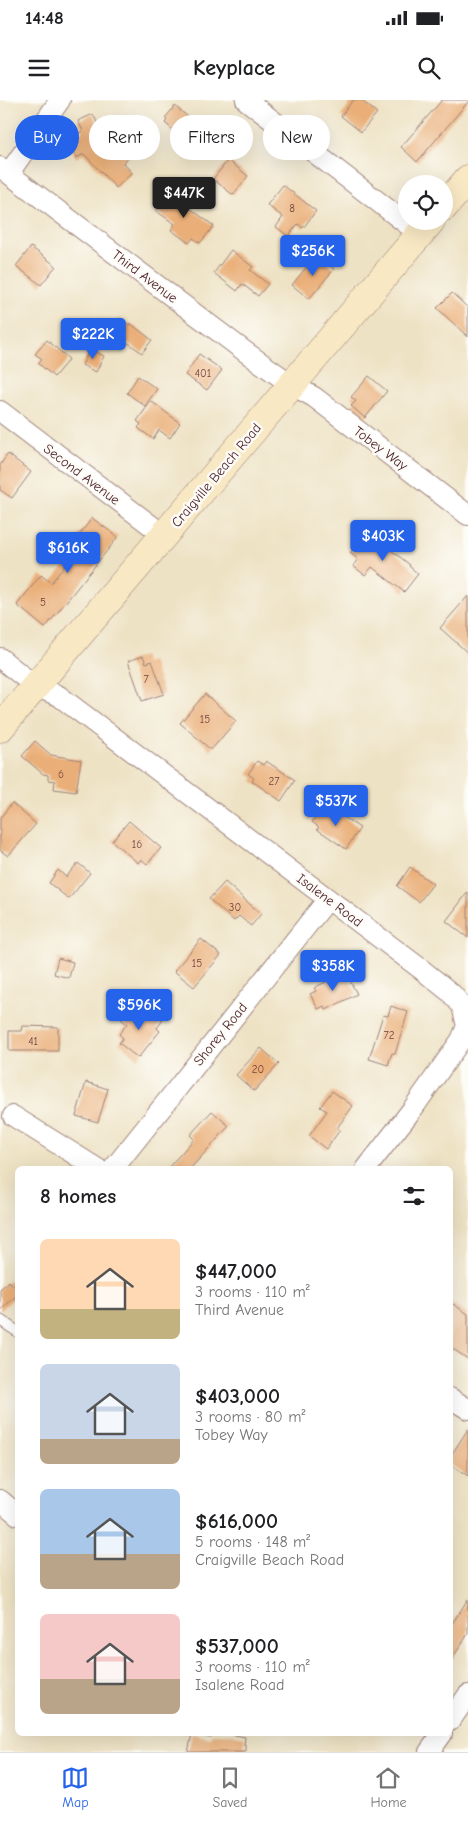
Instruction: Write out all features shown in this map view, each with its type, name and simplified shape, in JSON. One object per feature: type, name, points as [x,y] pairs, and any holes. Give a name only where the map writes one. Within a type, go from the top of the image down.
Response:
[{"type":"main road","points":[[453,196],[468,179]]},
{"type":"main road","name":"Craigville Beach Road","points":[[0,728],[424,230]]},
{"type":"street","points":[[4,170],[60,100]]},
{"type":"street","points":[[246,100],[398,208]]},
{"type":"street","name":"Third Avenue","points":[[4,170],[292,384]]},
{"type":"street","name":"Tobey Way","points":[[292,384],[314,398],[468,515]]},
{"type":"street","name":"Second Avenue","points":[[0,411],[165,536]]},
{"type":"street","name":"Isalene Road","points":[[0,658],[35,686],[59,696],[451,993],[462,1006],[467,1026],[461,1040],[414,1107],[368,1166]]},
{"type":"street","name":"Shorey Road","points":[[115,1166],[328,899]]},
{"type":"street","points":[[13,1116],[93,1166]]},
{"type":"street","points":[[453,1400],[468,1409]]},
{"type":"street","points":[[0,1500],[15,1512]]},
{"type":"street","points":[[453,1716],[468,1694]]},
{"type":"street","points":[[429,1752],[441,1736]]},
{"type":"lane","points":[[0,1320],[15,1330]]},
{"type":"building","points":[[353,100],[361,100],[377,113],[361,132],[341,116]]},
{"type":"building","points":[[442,100],[468,100],[468,102],[417,162],[401,147]]},
{"type":"building","points":[[175,106],[186,115],[170,115],[170,127],[165,123],[167,120],[165,118]]},
{"type":"building","points":[[89,116],[89,159],[84,154],[79,156],[79,133],[83,131],[79,121]]},
{"type":"building","points":[[90,160],[126,160],[123,163],[132,173],[116,188]]},
{"type":"building","points":[[228,160],[248,176],[233,195],[213,179]]},
{"type":"building","points":[[283,185],[316,211],[303,228],[298,224],[288,236],[276,227],[283,217],[267,205]]},
{"type":"building","points":[[172,190],[189,202],[187,206],[214,226],[200,243],[193,238],[189,243],[171,230],[175,224],[156,211]]},
{"type":"building","points":[[31,247],[56,266],[41,285],[16,266]]},
{"type":"building","points":[[231,250],[253,267],[250,270],[268,284],[258,296],[242,284],[237,291],[214,273]]},
{"type":"building","points":[[316,255],[334,269],[309,299],[292,285]]},
{"type":"building","points":[[452,293],[468,308],[468,337],[437,308]]},
{"type":"building","points":[[120,319],[129,325],[130,323],[152,340],[142,353],[112,331]]},
{"type":"building","points":[[47,340],[69,359],[54,377],[38,363],[42,359],[35,354]]},
{"type":"building","points":[[90,349],[104,356],[96,372],[82,365]]},
{"type":"building","points":[[199,354],[222,370],[207,390],[185,375]]},
{"type":"building","points":[[138,376],[157,389],[145,406],[127,393]]},
{"type":"building","points":[[369,376],[387,391],[365,418],[351,406],[356,401],[351,397]]},
{"type":"building","points":[[151,401],[180,423],[170,438],[159,430],[153,439],[138,428],[141,424],[137,421]]},
{"type":"building","points":[[8,454],[31,472],[12,498],[0,490],[0,465]]},
{"type":"building","points":[[92,518],[118,537],[45,628],[17,605],[41,575],[51,583],[76,551],[70,547]]},
{"type":"building","points":[[367,531],[410,565],[418,574],[404,592],[372,567],[365,575],[353,566],[358,559],[350,553]]},
{"type":"building","points":[[468,596],[468,653],[440,628]]},
{"type":"building","points":[[143,656],[146,663],[152,661],[164,694],[142,701],[128,661]]},
{"type":"building","points":[[205,694],[236,721],[211,750],[180,723]]},
{"type":"building","points":[[35,741],[51,755],[81,760],[76,792],[54,789],[55,781],[48,780],[48,775],[43,774],[22,756]]},
{"type":"building","points":[[257,761],[263,765],[266,761],[295,780],[281,801],[252,781],[254,778],[248,774]]},
{"type":"building","points":[[12,803],[36,824],[8,856],[0,850],[0,818]]},
{"type":"building","points":[[322,808],[329,813],[331,809],[360,828],[346,849],[317,829],[319,827],[312,822]]},
{"type":"building","points":[[129,821],[161,848],[147,864],[141,859],[138,863],[112,841]]},
{"type":"building","points":[[78,863],[90,873],[69,899],[49,883],[58,870],[66,877]]},
{"type":"building","points":[[410,867],[433,884],[419,902],[397,886]]},
{"type":"building","points":[[225,882],[261,914],[251,926],[239,916],[234,921],[209,899]]},
{"type":"building","points":[[468,892],[468,938],[446,921]]},
{"type":"building","points":[[201,939],[221,955],[194,987],[174,971]]},
{"type":"building","points":[[58,958],[73,962],[69,978],[54,974]]},
{"type":"building","points":[[345,972],[357,994],[326,1010],[324,1006],[318,1009],[310,994],[316,991],[314,988]]},
{"type":"building","points":[[391,1006],[408,1012],[395,1054],[392,1053],[388,1065],[369,1059],[383,1015],[388,1016]]},
{"type":"building","points":[[131,1007],[143,1017],[150,1009],[163,1020],[157,1028],[160,1031],[138,1058],[119,1043],[123,1038],[119,1034],[127,1024],[121,1019]]},
{"type":"building","points":[[23,1026],[58,1027],[58,1051],[9,1051],[9,1031],[22,1031]]},
{"type":"building","points":[[261,1048],[279,1064],[254,1091],[236,1075]]},
{"type":"building","points":[[86,1082],[108,1089],[98,1122],[76,1116]]},
{"type":"building","points":[[332,1091],[353,1106],[337,1128],[340,1130],[326,1149],[309,1136],[327,1111],[320,1107]]},
{"type":"building","points":[[212,1111],[229,1126],[193,1166],[170,1166],[194,1139],[190,1135]]},
{"type":"building","points":[[9,1281],[15,1287],[15,1297],[0,1311],[0,1289]]},
{"type":"building","points":[[453,1304],[468,1314],[468,1359],[453,1349]]},
{"type":"building","points":[[468,1429],[468,1476],[453,1466],[453,1452]]},
{"type":"building","points":[[468,1599],[468,1634],[453,1657],[453,1622]]},
{"type":"building","points":[[192,1736],[211,1738],[212,1736],[245,1737],[244,1746],[246,1746],[246,1752],[188,1752]]}]
